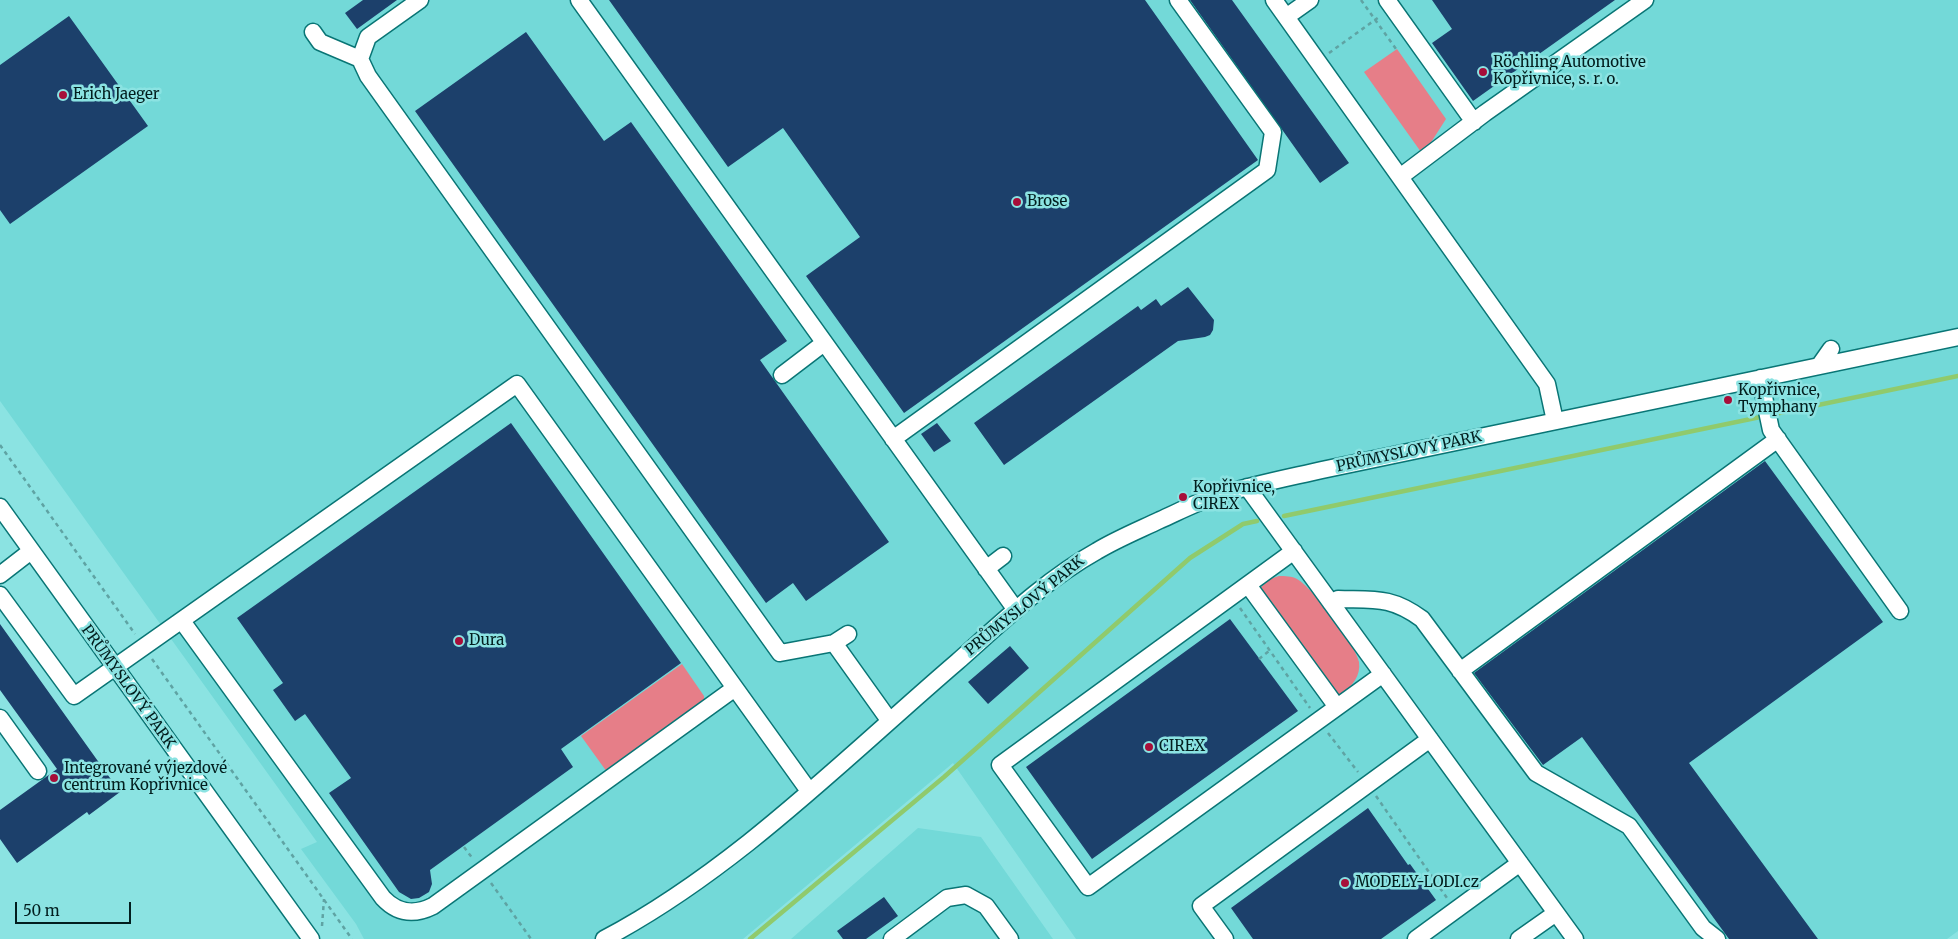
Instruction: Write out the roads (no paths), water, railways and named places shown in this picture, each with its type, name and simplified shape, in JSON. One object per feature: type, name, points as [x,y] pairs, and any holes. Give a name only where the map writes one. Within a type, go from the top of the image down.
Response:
[{"type":"street","points":[[360,59],[368,37],[420,0]]},
{"type":"street","points":[[579,0],[1016,610]]},
{"type":"street","points":[[893,439],[1267,170],[1273,132],[1178,0]]},
{"type":"street","points":[[1274,0],[1547,384],[1555,421]]},
{"type":"street","points":[[1286,17],[1310,0]]},
{"type":"street","points":[[1400,177],[1645,0]]},
{"type":"street","points":[[1390,4],[1474,122]]},
{"type":"street","points":[[312,32],[320,42],[360,59],[374,84],[780,653],[834,644],[848,634]]},
{"type":"street","name":"PRŮMYSLOVÝ PARK","points":[[604,939],[671,900],[719,866],[809,791],[1016,610],[1069,568],[1104,547],[1185,508],[1214,496],[1248,487],[1958,337]]},
{"type":"street","points":[[782,375],[824,343]]},
{"type":"street","points":[[1819,366],[1831,349]]},
{"type":"street","points":[[1760,378],[1771,430],[1900,611]]},
{"type":"street","points":[[0,595],[74,696],[115,669],[517,384],[809,791]]},
{"type":"street","points":[[1460,671],[1778,439]]},
{"type":"street","points":[[1248,487],[1575,939]]},
{"type":"street","name":"PRŮMYSLOVÝ PARK","points":[[0,507],[115,669],[316,934]]},
{"type":"street","points":[[0,576],[31,551]]},
{"type":"street","points":[[1294,551],[1000,765],[1088,887],[1382,674]]},
{"type":"street","points":[[986,569],[1003,556]]},
{"type":"street","points":[[1248,584],[1337,707]]},
{"type":"street","points":[[1331,603],[1338,599],[1390,601],[1407,607],[1422,619],[1536,773],[1629,826],[1703,928],[1717,939]]},
{"type":"street","points":[[182,621],[383,898],[391,906],[405,912],[424,910],[482,871],[735,688]]},
{"type":"street","points":[[834,644],[889,720]]},
{"type":"street","points":[[0,718],[38,771]]},
{"type":"street","points":[[1225,939],[1201,906],[1430,739]]},
{"type":"street","points":[[1416,939],[1520,863]]},
{"type":"street","points":[[892,939],[947,898],[966,895],[986,906],[1010,939]]},
{"type":"street","points":[[1519,939],[1556,913]]},
{"type":"waterway","points":[[1284,516],[1958,376]]},
{"type":"waterway","points":[[750,939],[944,777],[1190,558],[1243,524],[1257,521]]},
{"type":"place","name":"Röchling Automotive Kopřivnice, s. r. o.","points":[[1483,72]]},
{"type":"place","name":"Erich Jaeger","points":[[63,95]]},
{"type":"place","name":"Brose","points":[[1017,202]]},
{"type":"place","name":"Kopřivnice, Tymphany","points":[[1728,400]]},
{"type":"place","name":"Kopřivnice, CIREX","points":[[1183,497]]},
{"type":"place","name":"Dura","points":[[459,641]]},
{"type":"place","name":"CIREX","points":[[1149,747]]},
{"type":"place","name":"Integrované výjezdové centrum Kopřivnice","points":[[54,778]]},
{"type":"place","name":"MODELY-LODI.cz","points":[[1345,883]]}]
